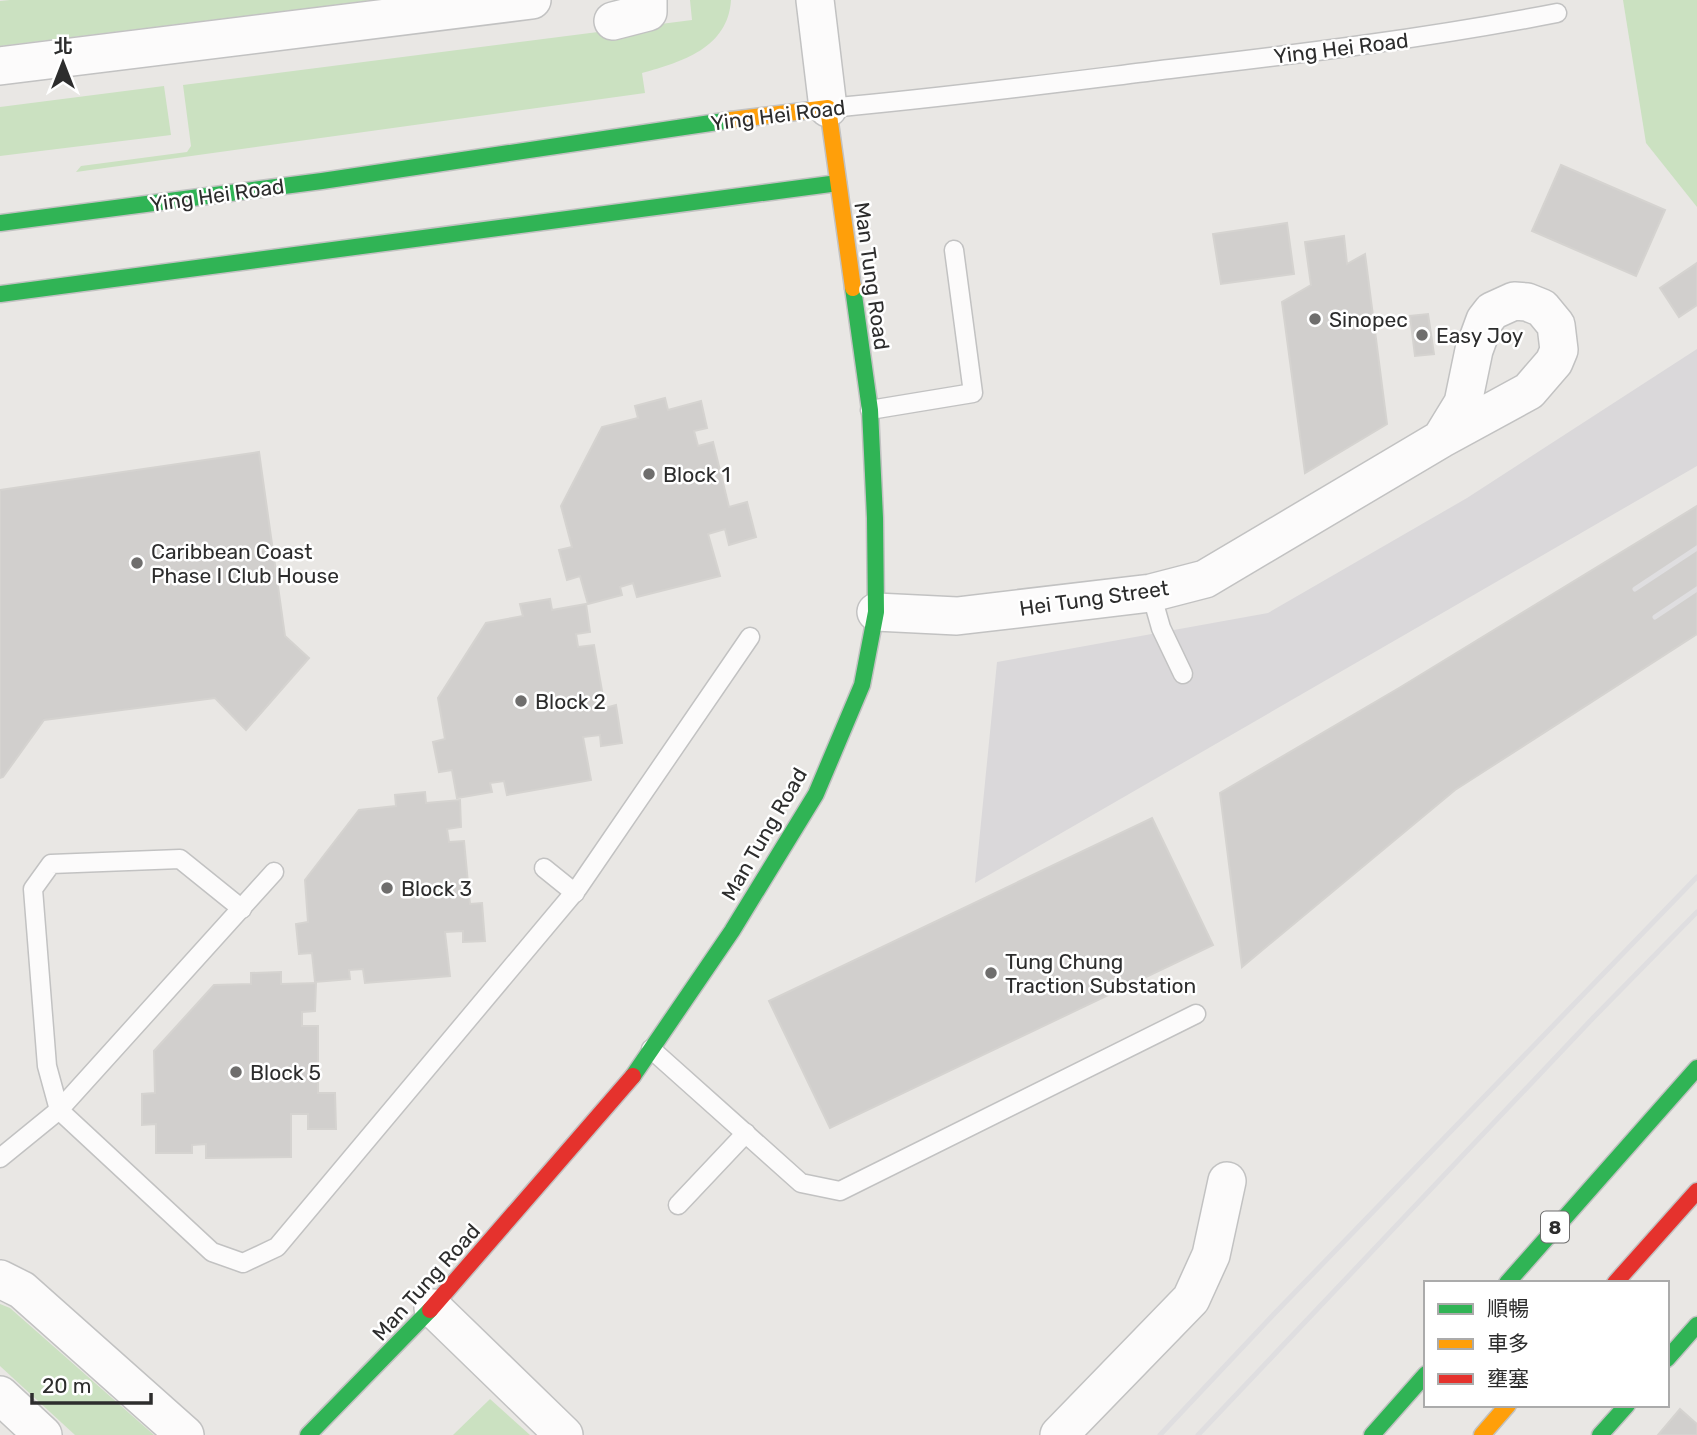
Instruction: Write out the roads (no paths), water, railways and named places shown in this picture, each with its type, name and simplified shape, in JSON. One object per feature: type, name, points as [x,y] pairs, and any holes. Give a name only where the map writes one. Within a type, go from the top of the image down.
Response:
[{"type":"main road","name":"Man Tung Road","points":[[308,1435],[412,1332],[625,1086],[732,931],[816,794],[862,685],[876,612],[870,410],[828,108]]},
{"type":"main road","name":"Ying Hei Road","points":[[0,223],[309,183],[688,125],[828,108]]},
{"type":"main road","points":[[0,294],[838,183]]},
{"type":"main road","name":"8","points":[[1509,1281],[1697,1069]]},
{"type":"main road","points":[[1617,1281],[1697,1191]]},
{"type":"main road","points":[[1669,1357],[1697,1325]]},
{"type":"main road","points":[[1372,1435],[1424,1376]]},
{"type":"main road","points":[[1482,1435],[1506,1407]]},
{"type":"main road","points":[[1600,1435],[1624,1407]]},
{"type":"street","points":[[0,66],[532,0]]},
{"type":"street","points":[[613,21],[648,12],[648,0]]},
{"type":"street","points":[[815,0],[828,108]]},
{"type":"street","name":"Hei Tung Street","points":[[876,612],[957,616],[1151,593],[1205,579],[1440,439]]},
{"type":"street","points":[[1059,1435],[1191,1299],[1211,1255],[1227,1181]]},
{"type":"street","points":[[0,1279],[22,1290],[185,1435]]},
{"type":"street","points":[[433,1308],[564,1435]]},
{"type":"street","points":[[0,1395],[43,1435]]},
{"type":"lane","name":"Ying Hei Road","points":[[828,108],[933,98],[1369,45],[1491,27],[1557,13]]},
{"type":"lane","points":[[870,410],[973,393],[954,250]]},
{"type":"lane","points":[[1151,593],[1161,628],[1183,674]]},
{"type":"lane","points":[[242,909],[180,859],[51,864],[33,889],[47,1066],[59,1110],[212,1252],[243,1263],[277,1247],[575,893],[750,637]]},
{"type":"lane","points":[[544,868],[575,893]]},
{"type":"lane","points":[[0,1158],[59,1110],[274,872]]},
{"type":"lane","points":[[651,1049],[801,1184],[840,1191],[1196,1014]]},
{"type":"lane","points":[[678,1205],[746,1133]]},
{"type":"railway","points":[[1635,589],[1697,548]]},
{"type":"railway","points":[[1655,617],[1697,589]]},
{"type":"railway","points":[[1160,1435],[1697,877]]},
{"type":"railway","points":[[1198,1435],[1697,912]]},
{"type":"place","name":"Sinopec","points":[[1315,319]]},
{"type":"place","name":"Easy Joy","points":[[1422,335]]},
{"type":"place","name":"Block 1","points":[[649,474]]},
{"type":"place","name":"Caribbean Coast Phase I Club House","points":[[137,563]]},
{"type":"place","name":"Block 2","points":[[521,701]]},
{"type":"place","name":"Block 3","points":[[387,888]]},
{"type":"place","name":"Tung Chung Traction Substation","points":[[991,973]]},
{"type":"place","name":"Block 5","points":[[236,1072]]}]
